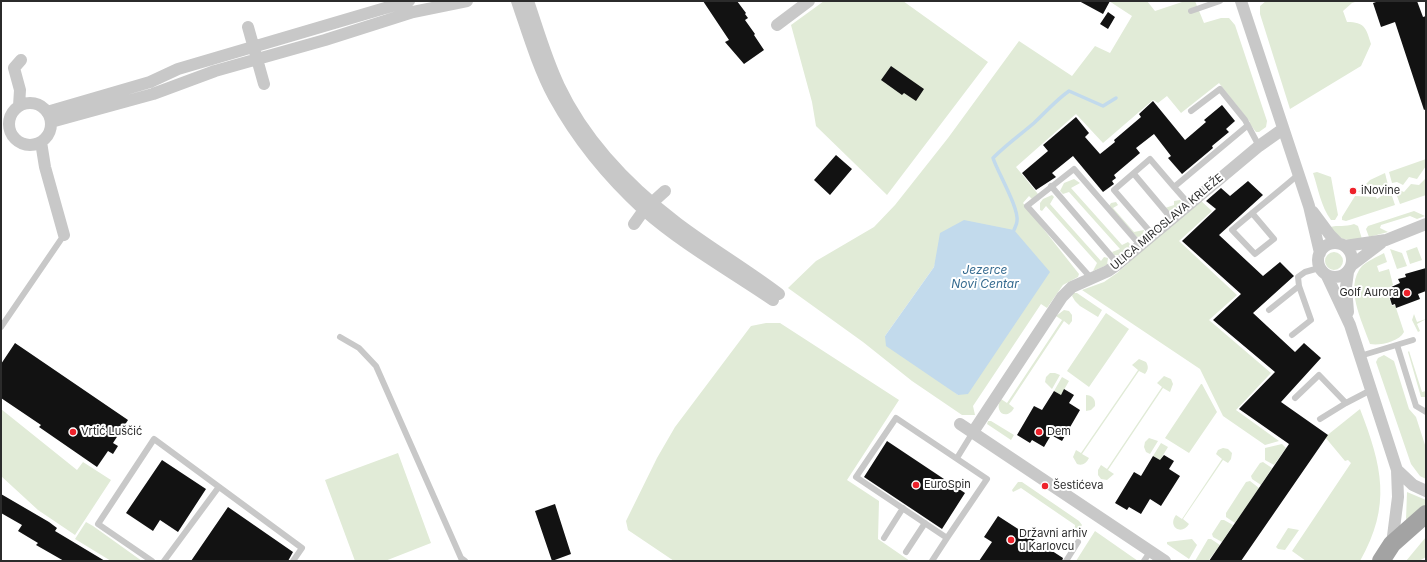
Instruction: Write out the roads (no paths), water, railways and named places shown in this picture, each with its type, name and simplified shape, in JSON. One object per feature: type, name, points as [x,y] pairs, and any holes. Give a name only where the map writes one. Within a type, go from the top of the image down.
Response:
[{"type":"main road","points":[[1381,561],[1392,544],[1426,514]]},
{"type":"street","points":[[49,117],[150,82],[178,69],[409,1]]},
{"type":"street","points":[[49,117],[153,94],[215,71],[257,60],[413,12],[468,1]]},
{"type":"street","points":[[517,1],[539,64],[553,96],[569,123],[598,160],[648,206],[678,223],[776,297]]},
{"type":"street","points":[[528,1],[560,87],[577,117],[604,155],[648,206]]},
{"type":"street","points":[[777,26],[809,1]]},
{"type":"street","points":[[1241,1],[1309,206],[1320,253],[1318,263],[1350,325],[1397,470],[1398,497],[1392,544]]},
{"type":"street","points":[[248,27],[264,84]]},
{"type":"street","points":[[21,60],[14,68],[23,104]]},
{"type":"street","points":[[23,104],[37,104],[49,117],[48,135],[36,143],[20,144],[6,132],[12,113],[23,104]]},
{"type":"street","name":"ULICA MIROSLAVA KRLEŽE","points":[[973,432],[1062,297],[1072,287],[1108,271],[1118,264],[1171,218],[1259,146],[1283,129]]},
{"type":"street","points":[[36,143],[64,234]]},
{"type":"street","points":[[634,224],[648,206],[665,191]]},
{"type":"street","points":[[1309,206],[1330,235],[1351,254],[1346,287],[1350,325]]},
{"type":"street","points":[[1320,253],[1327,245],[1386,240],[1426,224]]},
{"type":"street","points":[[1323,272],[1338,278],[1386,240]]},
{"type":"street","points":[[960,424],[1147,556],[1165,561]]},
{"type":"street","points":[[1397,470],[1413,485],[1426,491]]},
{"type":"lane","points":[[1192,11],[1220,1]]},
{"type":"lane","points":[[1191,111],[1220,89],[1245,120],[1259,146]]},
{"type":"lane","points":[[1174,186],[1247,126]]},
{"type":"lane","points":[[1153,234],[1114,190],[1150,159],[1189,204]]},
{"type":"lane","points":[[1091,278],[1027,206],[1074,168],[1140,245]]},
{"type":"lane","points":[[1134,174],[1171,218]]},
{"type":"lane","points":[[1252,213],[1274,239],[1255,254],[1232,230],[1252,213],[1299,174]]},
{"type":"lane","points":[[1051,186],[1118,264]]},
{"type":"lane","points":[[1,327],[64,234]]},
{"type":"lane","points":[[1292,335],[1311,320],[1299,286],[1298,277],[1301,274],[1323,272]]},
{"type":"lane","points":[[1269,310],[1299,286]]},
{"type":"lane","points":[[340,337],[359,348],[376,366],[461,558],[465,561]]},
{"type":"lane","points":[[1360,356],[1413,340]]},
{"type":"lane","points":[[1397,345],[1416,406],[1426,412]]},
{"type":"lane","points":[[1295,398],[1319,375],[1346,403]]},
{"type":"lane","points":[[1320,419],[1371,390]]},
{"type":"lane","points":[[932,561],[987,479],[896,418],[856,477],[947,538]]},
{"type":"lane","points":[[957,458],[973,432]]},
{"type":"lane","points":[[152,561],[98,524],[154,439],[218,488],[302,548],[293,561]]},
{"type":"lane","points":[[164,561],[218,488]]},
{"type":"lane","points":[[884,538],[902,508]]},
{"type":"lane","points":[[906,552],[925,523]]},
{"type":"lane","points":[[1066,561],[1078,542]]},
{"type":"water","name":"Jezerce Novi Centar","points":[[964,220],[1014,230],[1050,272],[968,394],[958,395],[886,346],[885,336],[934,267],[940,233]]},
{"type":"waterway","points":[[1014,230],[1017,221],[1015,208],[993,158],[1069,91],[1103,106],[1116,98]]},
{"type":"place","name":"iNovine","points":[[1353,191]]},
{"type":"place","name":"Golf Aurora","points":[[1407,293]]},
{"type":"place","name":"Vrtić Luščić","points":[[73,432]]},
{"type":"place","name":"Dem","points":[[1039,432]]},
{"type":"place","name":"EuroSpin","points":[[916,485]]},
{"type":"place","name":"Šestićeva","points":[[1045,486]]},
{"type":"place","name":"Državni arhiv u Karlovcu","points":[[1011,540]]}]
